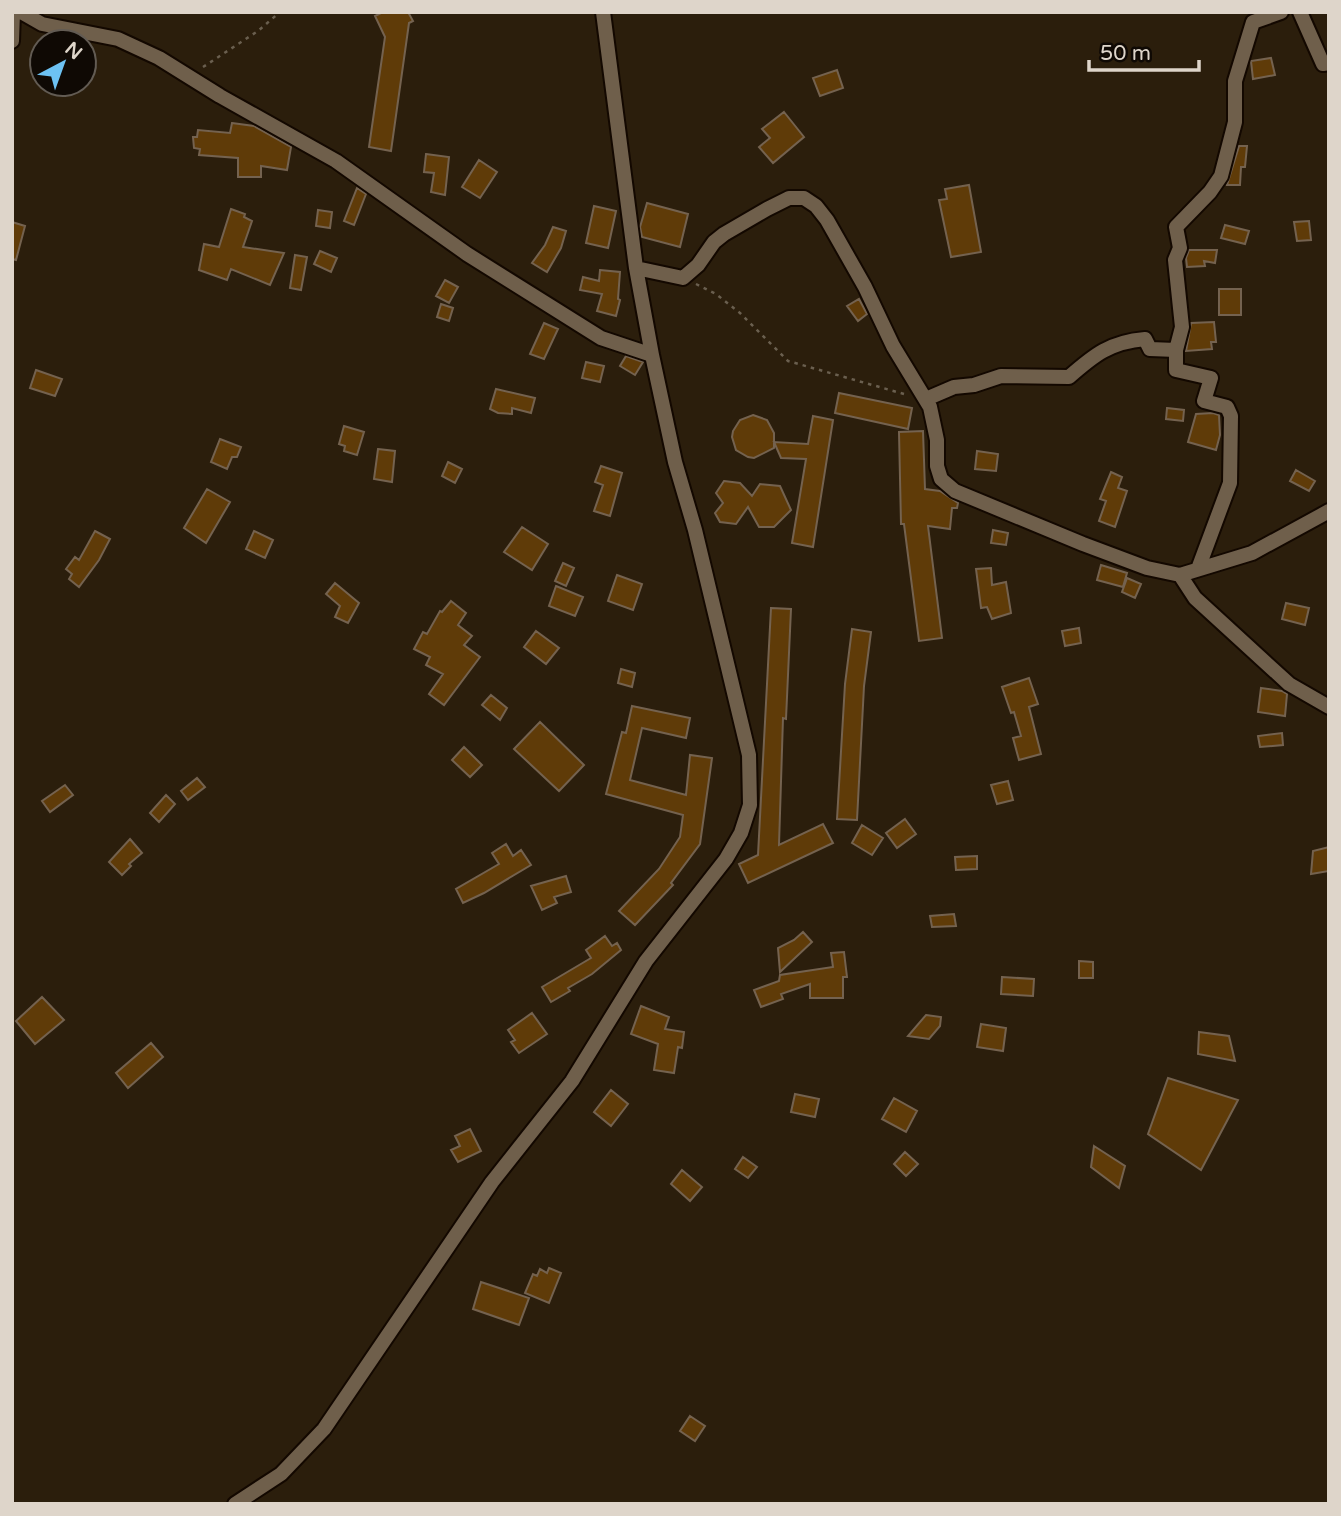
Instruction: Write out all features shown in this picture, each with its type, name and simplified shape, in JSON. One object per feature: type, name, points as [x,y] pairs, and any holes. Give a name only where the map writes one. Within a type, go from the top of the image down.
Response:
[{"type":"street","points":[[12,41],[13,12]]},
{"type":"street","points":[[21,12],[42,24],[118,39],[159,58],[336,161],[467,254],[601,338],[652,355]]},
{"type":"street","points":[[235,1504],[281,1474],[324,1429],[492,1182],[572,1081],[646,961],[726,859],[741,833],[750,806],[749,755],[695,530],[675,462],[652,355],[636,268],[603,12]]},
{"type":"street","points":[[1198,569],[1230,483],[1231,416],[1227,407],[1204,401],[1211,378],[1176,370],[1176,350],[1182,327],[1175,260],[1180,248],[1176,227],[1210,192],[1221,176],[1235,122],[1235,81],[1253,22],[1281,12]]},
{"type":"street","points":[[1300,12],[1323,64],[1329,63]]},
{"type":"street","points":[[636,268],[684,278],[724,234],[789,198],[804,198],[816,206],[827,220],[865,287],[893,346],[926,398],[937,440],[937,466],[941,479],[955,491],[1147,568],[1180,575],[1252,553],[1329,511]]},
{"type":"street","points":[[926,398],[954,387],[974,385],[1001,376],[1069,377],[1096,354],[1124,341],[1145,339],[1150,349],[1176,350]]},
{"type":"street","points":[[1180,575],[1195,598],[1289,684],[1329,707]]},
{"type":"path","points":[[186,75],[208,65],[258,31],[280,12]]},
{"type":"path","points":[[684,278],[716,294],[740,313],[788,361],[884,390],[926,398]]},
{"type":"building","points":[[383,12],[408,12],[413,21],[409,23],[391,151],[369,147],[385,37],[375,16]]},
{"type":"building","points":[[1271,58],[1275,75],[1253,79],[1251,61]]},
{"type":"building","points":[[837,70],[843,88],[820,96],[813,78]]},
{"type":"building","points":[[784,112],[804,137],[773,163],[759,147],[770,138],[762,129]]},
{"type":"building","points":[[232,123],[254,126],[291,147],[287,170],[261,166],[261,177],[238,177],[238,158],[199,155],[200,149],[194,148],[193,137],[197,137],[198,130],[230,133]]},
{"type":"building","points":[[1239,146],[1247,146],[1245,167],[1241,167],[1240,185],[1227,185]]},
{"type":"building","points":[[426,154],[449,157],[445,195],[431,192],[434,173],[424,172]]},
{"type":"building","points":[[479,160],[497,172],[480,198],[462,187]]},
{"type":"building","points":[[969,185],[981,252],[951,257],[939,200],[947,199],[945,189]]},
{"type":"building","points":[[357,188],[366,194],[354,225],[344,221]]},
{"type":"building","points":[[647,203],[688,214],[680,247],[642,237],[640,227]]},
{"type":"building","points":[[594,206],[616,211],[608,248],[586,243]]},
{"type":"building","points":[[231,209],[245,214],[244,217],[252,221],[243,247],[284,253],[270,285],[231,269],[227,280],[199,270],[204,244],[219,247]]},
{"type":"building","points":[[318,210],[332,212],[330,228],[316,226]]},
{"type":"building","points":[[1309,221],[1311,240],[1297,241],[1294,222]]},
{"type":"building","points":[[12,222],[25,226],[16,260],[12,259]]},
{"type":"building","points":[[1225,225],[1249,231],[1245,244],[1221,238]]},
{"type":"building","points":[[553,227],[566,231],[561,248],[547,272],[532,263],[545,245]]},
{"type":"building","points":[[1189,250],[1217,250],[1215,263],[1204,261],[1205,266],[1187,267]]},
{"type":"building","points":[[320,251],[337,258],[331,272],[314,264]]},
{"type":"building","points":[[295,255],[307,257],[301,290],[290,288]]},
{"type":"building","points":[[600,270],[620,272],[620,300],[616,316],[597,311],[602,294],[580,290],[583,277],[599,281]]},
{"type":"building","points":[[445,280],[458,287],[449,303],[436,296]]},
{"type":"building","points":[[1219,289],[1241,289],[1241,315],[1219,315]]},
{"type":"building","points":[[859,299],[867,314],[858,321],[847,306]]},
{"type":"building","points":[[441,304],[453,308],[449,321],[437,317]]},
{"type":"building","points":[[1214,322],[1216,342],[1211,342],[1212,349],[1186,351],[1191,323]]},
{"type":"building","points":[[544,323],[558,329],[544,359],[530,354]]},
{"type":"building","points":[[626,356],[643,362],[635,375],[620,366]]},
{"type":"building","points":[[586,362],[604,366],[600,382],[582,378]]},
{"type":"building","points":[[36,370],[62,379],[55,396],[30,388]]},
{"type":"building","points":[[496,389],[535,398],[531,413],[512,408],[512,414],[498,413],[490,409]]},
{"type":"building","points":[[839,393],[912,408],[908,429],[835,413]]},
{"type":"building","points":[[1167,408],[1184,410],[1183,421],[1166,419]]},
{"type":"building","points":[[1196,414],[1219,415],[1220,435],[1216,450],[1188,442]]},
{"type":"building","points":[[753,415],[767,420],[774,433],[774,448],[754,458],[736,450],[732,437],[740,420]]},
{"type":"building","points":[[813,416],[833,420],[813,547],[792,543],[806,459],[781,458],[774,442],[808,444]]},
{"type":"building","points":[[344,426],[364,432],[357,455],[344,451],[345,446],[339,444]]},
{"type":"building","points":[[923,431],[925,489],[940,491],[958,503],[957,508],[952,508],[950,529],[928,526],[942,638],[919,641],[904,524],[901,524],[899,432]]},
{"type":"building","points":[[220,439],[241,447],[237,457],[232,457],[227,469],[211,462]]},
{"type":"building","points":[[378,449],[395,451],[392,482],[374,479]]},
{"type":"building","points":[[977,451],[998,454],[996,471],[975,469]]},
{"type":"building","points":[[448,462],[462,469],[455,483],[442,476]]},
{"type":"building","points":[[601,466],[622,473],[610,516],[594,511],[603,485],[595,482]]},
{"type":"building","points":[[1296,470],[1315,481],[1309,491],[1290,481]]},
{"type":"building","points":[[1111,472],[1122,477],[1118,488],[1127,491],[1115,527],[1099,521],[1106,501],[1100,499]]},
{"type":"building","points":[[724,481],[740,483],[752,496],[760,484],[780,486],[791,510],[774,527],[759,527],[748,507],[736,524],[720,522],[715,513],[723,503],[716,493]]},
{"type":"building","points":[[207,489],[230,502],[206,543],[184,528]]},
{"type":"building","points":[[522,527],[548,544],[532,570],[504,552]]},
{"type":"building","points":[[993,530],[1008,533],[1006,545],[991,543]]},
{"type":"building","points":[[95,531],[110,539],[99,560],[79,587],[69,579],[72,574],[66,569],[75,557],[79,560]]},
{"type":"building","points":[[254,531],[273,540],[265,558],[246,549]]},
{"type":"building","points":[[563,563],[574,568],[566,586],[555,581]]},
{"type":"building","points":[[1101,565],[1127,573],[1123,587],[1097,580]]},
{"type":"building","points":[[991,568],[992,585],[1006,582],[1011,613],[992,619],[987,607],[981,608],[976,569]]},
{"type":"building","points":[[617,575],[642,584],[633,610],[608,601]]},
{"type":"building","points":[[1127,578],[1141,584],[1135,598],[1122,592]]},
{"type":"building","points":[[335,583],[359,603],[348,623],[335,617],[340,606],[326,594]]},
{"type":"building","points":[[556,586],[583,597],[575,616],[549,606]]},
{"type":"building","points":[[451,601],[466,613],[458,625],[472,636],[464,645],[480,657],[444,705],[429,694],[443,674],[426,665],[430,657],[414,649],[423,632],[427,634],[440,611]]},
{"type":"building","points":[[1286,603],[1309,608],[1305,625],[1282,619]]},
{"type":"building","points":[[771,608],[791,609],[786,719],[783,718],[779,845],[823,824],[833,843],[748,883],[739,864],[758,855]]},
{"type":"building","points":[[1079,628],[1081,643],[1065,646],[1062,631]]},
{"type":"building","points":[[852,629],[871,632],[864,686],[857,820],[837,819],[845,684]]},
{"type":"building","points":[[536,631],[559,648],[546,664],[524,647]]},
{"type":"building","points":[[621,669],[635,673],[632,687],[618,683]]},
{"type":"building","points":[[1029,678],[1038,704],[1029,707],[1041,754],[1019,760],[1013,738],[1021,736],[1014,712],[1011,713],[1002,687]]},
{"type":"building","points":[[1261,688],[1287,694],[1285,716],[1258,712]]},
{"type":"building","points":[[491,695],[507,708],[500,720],[482,705]]},
{"type":"building","points":[[632,706],[690,718],[686,738],[642,728],[630,780],[686,795],[690,755],[712,758],[700,844],[671,883],[673,885],[635,925],[619,911],[659,869],[680,837],[683,815],[606,794],[622,732],[626,733]]},
{"type":"building","points":[[540,722],[584,765],[559,791],[514,749]]},
{"type":"building","points":[[1282,733],[1283,745],[1260,747],[1258,736]]},
{"type":"building","points":[[464,747],[482,765],[470,777],[452,760]]},
{"type":"building","points":[[197,778],[205,787],[188,800],[181,791]]},
{"type":"building","points":[[1008,781],[1013,800],[997,804],[991,785]]},
{"type":"building","points":[[65,785],[73,795],[50,812],[42,801]]},
{"type":"building","points":[[166,795],[175,804],[159,822],[150,813]]},
{"type":"building","points":[[905,819],[916,834],[897,848],[886,833]]},
{"type":"building","points":[[862,825],[883,838],[872,855],[852,843]]},
{"type":"building","points":[[130,839],[142,853],[129,864],[131,866],[122,875],[109,862]]},
{"type":"building","points":[[506,844],[513,856],[521,850],[531,865],[463,903],[456,889],[499,864],[492,853]]},
{"type":"building","points":[[1329,847],[1329,871],[1311,874],[1313,851]]},
{"type":"building","points":[[977,856],[977,869],[956,870],[955,857]]},
{"type":"building","points":[[566,876],[571,892],[554,897],[557,903],[542,910],[531,886]]},
{"type":"building","points":[[954,914],[956,926],[932,927],[930,916]]},
{"type":"building","points":[[803,932],[812,942],[780,972],[778,948]]},
{"type":"building","points":[[605,936],[612,946],[617,943],[621,950],[592,974],[568,988],[570,991],[551,1002],[542,987],[591,958],[586,950]]},
{"type":"building","points":[[844,952],[847,977],[843,977],[843,998],[810,998],[810,984],[781,994],[783,999],[761,1007],[754,990],[779,981],[780,975],[833,967],[831,953]]},
{"type":"building","points":[[1079,961],[1093,962],[1093,978],[1079,978]]},
{"type":"building","points":[[1002,977],[1034,979],[1033,996],[1001,994]]},
{"type":"building","points":[[42,997],[64,1020],[35,1044],[16,1021]]},
{"type":"building","points":[[641,1006],[669,1017],[665,1029],[684,1032],[682,1048],[678,1047],[674,1073],[654,1070],[658,1044],[631,1034]]},
{"type":"building","points":[[532,1013],[547,1034],[519,1053],[511,1042],[515,1040],[508,1030]]},
{"type":"building","points":[[926,1015],[941,1017],[940,1026],[929,1039],[908,1036]]},
{"type":"building","points":[[981,1024],[1006,1028],[1003,1051],[977,1047]]},
{"type":"building","points":[[1199,1032],[1229,1036],[1235,1061],[1198,1054]]},
{"type":"building","points":[[151,1043],[163,1057],[128,1088],[116,1073]]},
{"type":"building","points":[[1168,1078],[1238,1100],[1201,1170],[1148,1134]]},
{"type":"building","points":[[611,1090],[628,1104],[611,1126],[594,1112]]},
{"type":"building","points":[[795,1094],[819,1099],[815,1117],[791,1112]]},
{"type":"building","points":[[894,1098],[917,1111],[906,1132],[882,1119]]},
{"type":"building","points":[[470,1129],[481,1151],[458,1162],[451,1150],[460,1146],[455,1136]]},
{"type":"building","points":[[1094,1146],[1125,1166],[1119,1188],[1091,1167]]},
{"type":"building","points":[[905,1152],[918,1164],[906,1176],[894,1164]]},
{"type":"building","points":[[743,1157],[757,1167],[748,1178],[735,1169]]},
{"type":"building","points":[[682,1170],[702,1187],[690,1201],[671,1184]]},
{"type":"building","points":[[549,1268],[561,1273],[549,1303],[525,1293],[533,1274],[537,1276],[540,1269],[547,1273]]},
{"type":"building","points":[[481,1282],[529,1298],[519,1325],[473,1309]]},
{"type":"building","points":[[690,1416],[705,1426],[695,1441],[680,1431]]}]
